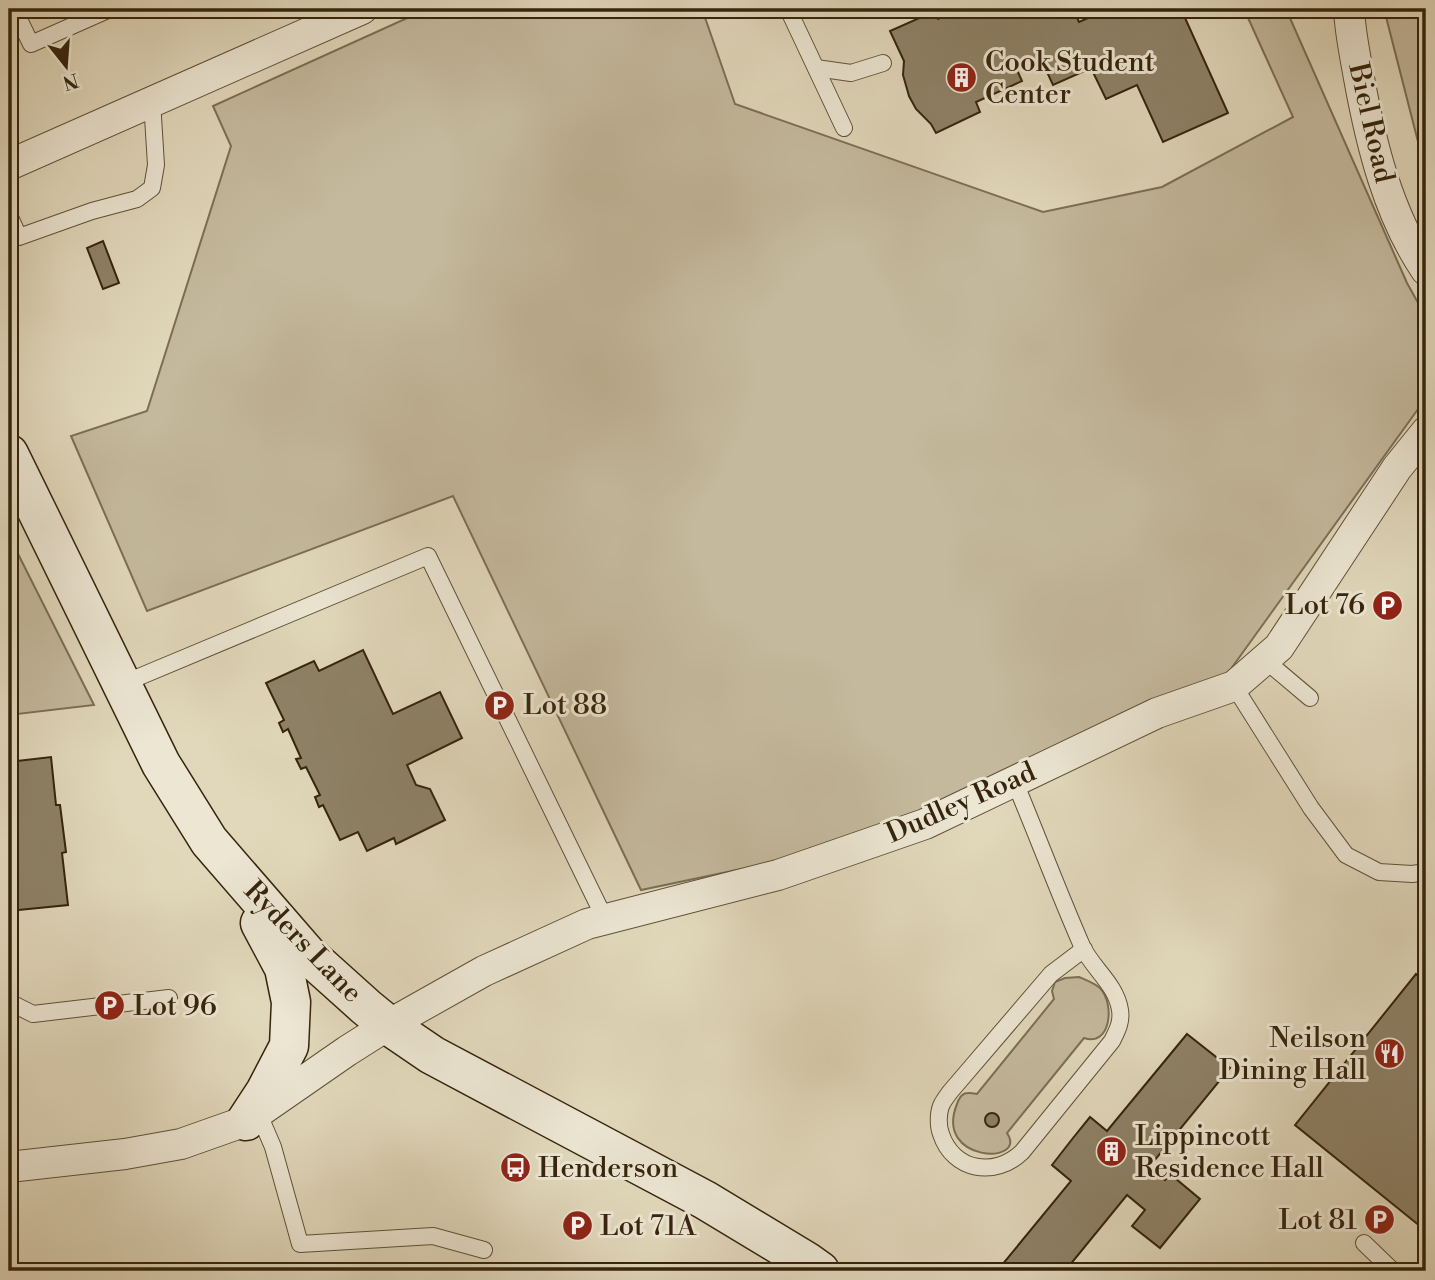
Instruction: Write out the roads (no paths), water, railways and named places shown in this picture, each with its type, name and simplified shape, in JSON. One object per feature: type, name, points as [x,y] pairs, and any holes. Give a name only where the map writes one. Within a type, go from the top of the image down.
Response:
[{"type":"main road","name":"Ryders Lane","points":[[9,454],[161,764],[209,841],[306,954],[388,1025],[432,1055],[705,1200],[820,1271]]},
{"type":"main road","points":[[209,841],[264,929],[284,968],[291,1002],[289,1046],[252,1116]]},
{"type":"street","points":[[9,165],[362,9]]},
{"type":"street","name":"Biel Road","points":[[1349,9],[1368,128],[1388,194],[1413,251],[1426,270]]},
{"type":"street","name":"Dudley Road","points":[[9,1167],[125,1154],[181,1144],[252,1116],[388,1025],[484,971],[587,924],[778,875],[925,824],[1157,713],[1234,686],[1279,647],[1397,468],[1426,432]]},
{"type":"lane","points":[[14,9],[31,44],[110,9]]},
{"type":"lane","points":[[788,9],[844,128]]},
{"type":"lane","points":[[817,68],[850,73],[883,63]]},
{"type":"lane","points":[[9,215],[19,236],[92,211],[137,200],[152,188],[156,165],[152,101]]},
{"type":"lane","points":[[122,684],[428,556],[605,919]]},
{"type":"lane","points":[[1265,660],[1310,698]]},
{"type":"lane","points":[[1234,686],[1311,808],[1346,855],[1379,872],[1426,872]]},
{"type":"lane","points":[[1014,780],[1084,949],[1116,996],[1121,1012],[1119,1026],[1112,1041],[1014,1160],[991,1168],[966,1164],[957,1158],[944,1141],[940,1130],[941,1106],[1051,974],[1084,949]]},
{"type":"lane","points":[[9,1002],[33,1013],[169,998]]},
{"type":"lane","points":[[252,1116],[274,1147],[300,1244],[433,1236],[484,1250]]},
{"type":"lane","points":[[1364,1243],[1394,1271]]},
{"type":"place","name":"Cook Student Center","points":[[962,78]]},
{"type":"place","name":"Lot 76","points":[[1388,605]]},
{"type":"place","name":"Lot 88","points":[[500,705]]},
{"type":"place","name":"Lot 96","points":[[110,1006]]},
{"type":"place","name":"Neilson Dining Hall","points":[[1389,1054]]},
{"type":"place","name":"Lippincott Residence Hall","points":[[1112,1152]]},
{"type":"place","name":"Henderson","points":[[515,1168]]},
{"type":"place","name":"Lot 81","points":[[1380,1220]]},
{"type":"place","name":"Lot 71A","points":[[577,1226]]}]
